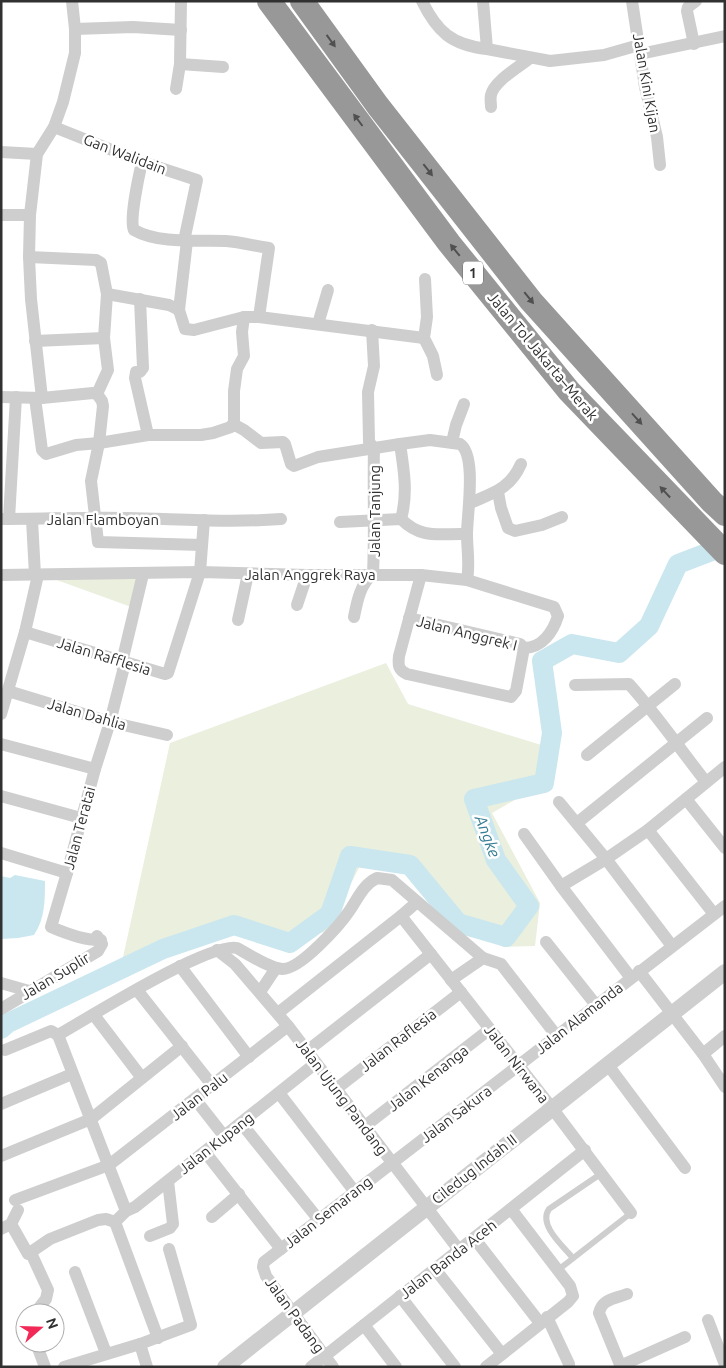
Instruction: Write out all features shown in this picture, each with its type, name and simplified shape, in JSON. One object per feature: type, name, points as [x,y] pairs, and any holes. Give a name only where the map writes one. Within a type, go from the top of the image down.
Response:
[{"type":"highway","name":"Jalan Tol Jakarta–Merak","points":[[269,1],[449,243],[569,391],[725,553]]},
{"type":"highway","name":"Jalan Tol Jakarta–Merak","points":[[302,1],[378,106],[531,301],[718,508]]},
{"type":"street","points":[[72,1],[75,29],[74,53],[64,102],[54,127],[37,154],[30,215],[31,299],[43,453],[46,454],[76,445],[148,435],[200,436],[227,429],[233,424],[237,369],[244,356],[242,332],[244,317]]},
{"type":"street","points":[[176,89],[180,64],[181,1]]},
{"type":"street","points":[[422,1],[430,18],[442,32],[458,42],[473,47],[509,52],[550,61],[694,44],[725,36]]},
{"type":"street","points":[[483,1],[487,49]]},
{"type":"street","name":"Jalan Kini Kijan","points":[[632,1],[645,87],[660,165]]},
{"type":"street","points":[[694,44],[687,11],[688,7],[696,1]]},
{"type":"street","points":[[75,29],[133,28],[181,30]]},
{"type":"street","points":[[491,107],[491,94],[494,88],[530,58]]},
{"type":"street","points":[[180,64],[223,67]]},
{"type":"street","name":"Gan Walidain","points":[[54,127],[142,162],[197,180],[186,241]]},
{"type":"street","points":[[1,152],[37,154]]},
{"type":"street","points":[[142,162],[132,228],[143,234],[186,241],[228,241],[269,248],[260,317]]},
{"type":"street","points":[[1,215],[30,215]]},
{"type":"street","points":[[186,241],[179,310],[185,329],[189,330],[244,317],[260,317],[424,338]]},
{"type":"street","points":[[29,257],[99,260],[101,263],[107,294],[104,338],[108,370],[97,394]]},
{"type":"street","points":[[425,279],[427,317],[424,338],[436,364],[437,376]]},
{"type":"street","points":[[318,324],[328,290]]},
{"type":"street","points":[[107,294],[170,305],[179,310]]},
{"type":"street","points":[[140,299],[143,368],[140,372],[136,372],[135,378],[148,435]]},
{"type":"street","name":"Jalan Tanjung","points":[[372,330],[374,366],[368,392],[368,422],[369,442],[374,448],[373,505],[375,520],[373,574]]},
{"type":"street","points":[[35,341],[104,338]]},
{"type":"street","points":[[1,397],[38,398],[97,394],[102,401],[100,443],[91,481],[98,542],[202,545]]},
{"type":"street","points":[[5,519],[7,463],[16,397]]},
{"type":"street","points":[[452,442],[464,404]]},
{"type":"street","points":[[233,424],[262,442],[283,442],[291,464],[294,466],[318,457],[430,440],[460,444],[466,450],[470,479],[467,534],[470,566],[467,580]]},
{"type":"street","points":[[400,444],[405,486],[405,503],[401,519]]},
{"type":"street","points":[[470,503],[498,492],[516,476],[521,464]]},
{"type":"street","points":[[498,492],[508,528],[515,531],[534,528],[562,517]]},
{"type":"street","name":"Jalan Flamboyan","points":[[5,519],[94,518],[254,521],[281,519]]},
{"type":"street","points":[[340,522],[401,519],[408,526],[419,532],[467,534]]},
{"type":"street","points":[[1,714],[25,632],[37,575],[32,520]]},
{"type":"street","points":[[200,572],[204,520]]},
{"type":"street","name":"Jalan Anggrek Raya","points":[[1,574],[200,572],[307,575],[373,574],[420,575],[467,580],[554,607],[558,616],[551,632],[535,646],[524,648]]},
{"type":"street","name":"Jalan Rafflesia","points":[[25,632],[165,674],[169,672],[200,572]]},
{"type":"street","points":[[95,769],[110,722],[123,670],[122,662],[143,574]]},
{"type":"street","points":[[238,620],[248,574]]},
{"type":"street","points":[[354,617],[364,583],[373,574]]},
{"type":"street","points":[[297,605],[307,575]]},
{"type":"street","points":[[420,575],[398,661],[399,669],[407,674],[511,697],[516,691],[524,648]]},
{"type":"street","name":"Jalan Anggrek I","points":[[409,618],[520,644],[524,648]]},
{"type":"street","points":[[575,685],[628,683],[649,706],[706,782]]},
{"type":"street","points":[[587,756],[675,684]]},
{"type":"street","name":"Jalan Dahlia","points":[[8,691],[110,722],[167,735]]},
{"type":"street","points":[[576,823],[707,718]]},
{"type":"street","name":"Jalan Teratai","points":[[1,744],[95,769],[51,924]]},
{"type":"street","points":[[561,886],[606,859],[648,830],[725,767]]},
{"type":"street","points":[[1,796],[82,818]]},
{"type":"street","points":[[686,799],[725,848]]},
{"type":"street","points":[[559,802],[606,859],[672,946]]},
{"type":"street","points":[[648,830],[714,914]]},
{"type":"street","points":[[524,834],[561,886],[635,974],[672,1014],[703,1054],[725,1087]]},
{"type":"street","points":[[1,853],[67,873]]},
{"type":"street","points":[[58,1035],[180,966],[217,950],[232,947],[276,968],[292,967],[321,943],[347,915],[370,881],[377,878],[392,880],[483,958],[501,964],[556,1035]]},
{"type":"street","points":[[278,1014],[417,902]]},
{"type":"street","name":"Jalan Alamanda","points":[[519,1066],[556,1035],[725,906]]},
{"type":"street","name":"Jalan Nirwana","points":[[401,916],[585,1150],[631,1213]]},
{"type":"street","name":"Jalan Suplir","points":[[1,1009],[98,951],[102,946],[101,940],[96,935],[51,924]]},
{"type":"street","points":[[546,942],[596,1005]]},
{"type":"street","name":"Jalan Ujung Pandang","points":[[217,950],[235,964],[288,1026],[425,1208],[459,1250]]},
{"type":"street","points":[[307,1051],[432,954]]},
{"type":"street","points":[[451,980],[483,958]]},
{"type":"street","points":[[180,966],[250,1057]]},
{"type":"street","points":[[260,992],[276,968]]},
{"type":"street","name":"Ciledug Indah II","points":[[225,1367],[725,972]]},
{"type":"street","points":[[1,983],[29,991]]},
{"type":"street","points":[[137,990],[212,1085]]},
{"type":"street","name":"Jalan Raflesia","points":[[336,1089],[461,992]]},
{"type":"street","points":[[94,1015],[142,1078]]},
{"type":"street","name":"Jalan Palu","points":[[6,1227],[17,1205],[109,1164],[288,1026]]},
{"type":"street","name":"Jalan Kenanga","points":[[365,1126],[490,1029]]},
{"type":"street","points":[[5,1050],[50,1031],[58,1035],[126,1211]]},
{"type":"street","points":[[703,1054],[725,1036]]},
{"type":"street","points":[[1,1156],[91,1119],[182,1046]]},
{"type":"street","name":"Jalan Kupang","points":[[115,1222],[126,1211],[168,1181],[316,1063]]},
{"type":"street","points":[[608,1064],[684,1168]]},
{"type":"street","name":"Jalan Sakura","points":[[392,1162],[519,1066]]},
{"type":"street","points":[[1,1104],[72,1074]]},
{"type":"street","points":[[279,1093],[355,1192]]},
{"type":"street","points":[[195,1099],[224,1136]]},
{"type":"street","points":[[241,1123],[318,1220]]},
{"type":"street","name":"Jalan Banda Aceh","points":[[311,1367],[585,1150]]},
{"type":"street","points":[[205,1152],[281,1249]]},
{"type":"street","name":"Jalan Semarang","points":[[264,1262],[392,1162]]},
{"type":"street","points":[[150,1236],[170,1228],[173,1224],[168,1181]]},
{"type":"street","points":[[212,1217],[239,1194]]},
{"type":"street","points":[[486,1367],[573,1296],[572,1290],[558,1270],[511,1209]]},
{"type":"street","points":[[6,1227],[27,1254],[50,1239],[98,1220],[106,1219],[115,1222],[158,1338]]},
{"type":"street","points":[[474,1238],[543,1320],[569,1364]]},
{"type":"street","points":[[64,1367],[158,1338],[191,1324],[169,1249]]},
{"type":"street","points":[[31,1253],[48,1290],[43,1303]]},
{"type":"street","name":"Jalan Padang","points":[[264,1262],[262,1267],[266,1276],[333,1367]]},
{"type":"street","points":[[435,1269],[502,1354]]},
{"type":"street","points":[[76,1272],[106,1353]]},
{"type":"street","points":[[627,1294],[604,1302],[600,1307],[599,1313],[621,1366],[685,1337]]},
{"type":"street","points":[[400,1296],[455,1367]]},
{"type":"street","points":[[708,1320],[725,1365]]},
{"type":"street","points":[[364,1325],[396,1367]]},
{"type":"street","points":[[140,1344],[147,1367]]},
{"type":"street","points":[[40,1353],[45,1367]]},
{"type":"lane","points":[[572,1258],[547,1226],[546,1213],[548,1209],[602,1173]]},
{"type":"lane","points":[[558,1270],[631,1213]]},
{"type":"green space","points":[[43,575],[142,576],[134,608]]},
{"type":"green space","points":[[386,663],[408,704],[551,748],[549,780],[492,813],[540,903],[535,946],[503,947],[445,902],[407,863],[363,860],[326,932],[287,938],[239,917],[120,971],[170,743]]},
{"type":"water","points":[[15,875],[45,881],[42,916],[34,935],[1,939],[1,876],[10,878]]},
{"type":"waterway","name":"Angke","points":[[1,1029],[8,1023],[163,949],[234,925],[290,943],[330,914],[350,856],[410,865],[458,923],[506,937],[529,906],[496,860],[474,799],[544,783],[552,733],[542,661],[572,644],[619,653],[649,626],[678,564],[725,546]]}]
